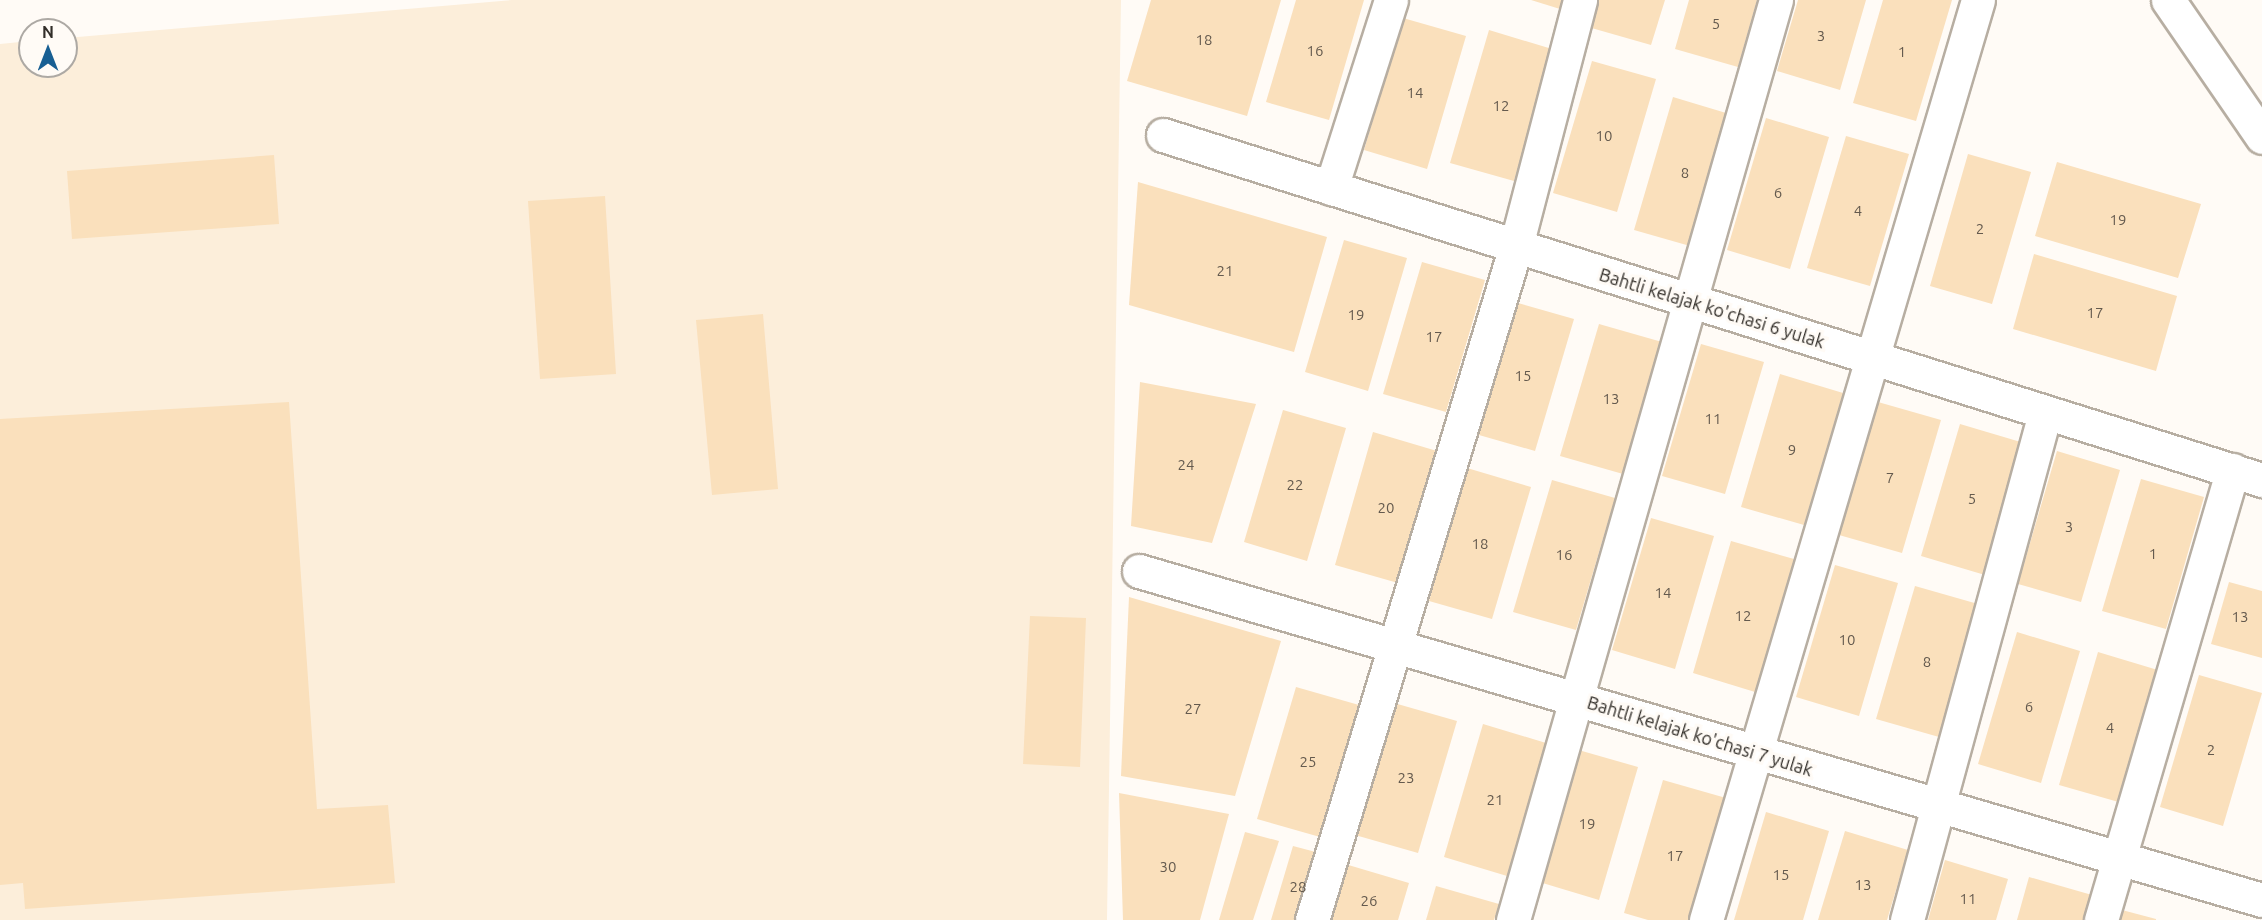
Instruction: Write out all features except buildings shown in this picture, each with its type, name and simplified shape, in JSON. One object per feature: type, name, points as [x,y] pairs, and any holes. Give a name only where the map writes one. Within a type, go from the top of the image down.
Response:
[{"type":"street","points":[[1331,188],[1391,0]]},
{"type":"street","points":[[1312,920],[1516,246],[1580,0]]},
{"type":"street","points":[[1513,920],[1693,302],[1776,0]]},
{"type":"street","points":[[1706,920],[1978,0]]},
{"type":"street","points":[[2168,0],[2262,137]]},
{"type":"street","name":"Bahtli kelajak ko'chasi 6 yulak","points":[[1163,135],[2247,475]]},
{"type":"street","points":[[1907,920],[1940,807],[2045,413]]},
{"type":"street","points":[[2101,920],[2247,475]]},
{"type":"street","name":"Bahtli kelajak ko'chasi 7 yulak","points":[[1139,572],[1577,698],[1754,754],[2262,900]]},
{"type":"shaded area","points":[[512,0],[1121,0],[1107,920],[0,920],[0,44],[18,42],[18,78],[78,78],[78,37]]}]
